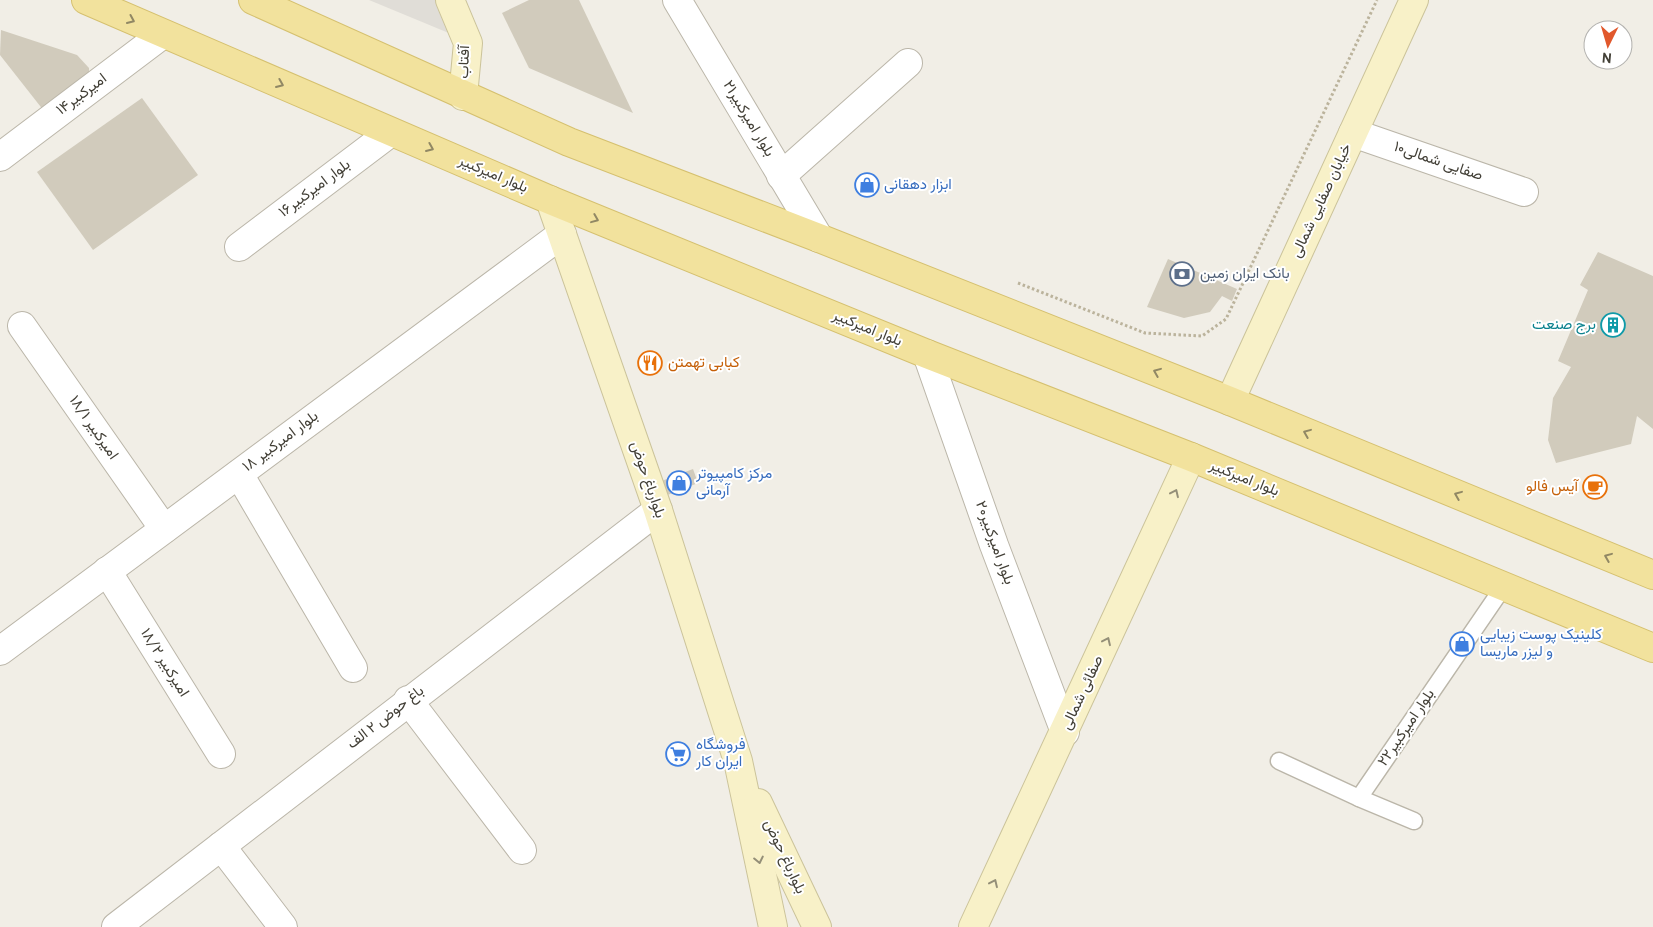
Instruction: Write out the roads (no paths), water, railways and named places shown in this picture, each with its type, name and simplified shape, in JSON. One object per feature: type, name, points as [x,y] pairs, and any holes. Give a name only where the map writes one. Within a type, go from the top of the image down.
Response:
[{"type":"main road","name":"بلوار امیرکبیر","points":[[86,0],[550,200],[927,354],[1191,457],[1653,648]]},
{"type":"main road","points":[[253,0],[568,142],[819,238],[1230,401],[1653,575]]},
{"type":"main road","name":"آفتاب","points":[[450,0],[468,43],[463,96]]},
{"type":"main road","name":"خیابان صفایی شمالی","points":[[1230,401],[1414,0]]},
{"type":"main road","name":"بلوارباغ حوض","points":[[550,200],[658,510],[738,761],[773,927]]},
{"type":"main road","name":"صفائی شمالی","points":[[973,927],[1191,457]]},
{"type":"main road","name":"بلوارباغ حوض","points":[[738,761],[817,927]]},
{"type":"street","name":"بلوار امیرکبیر۲۱","points":[[677,0],[819,238]]},
{"type":"street","name":"امیرکبیر۱۴","points":[[0,157],[163,34]]},
{"type":"street","points":[[781,176],[908,63]]},
{"type":"street","name":"بلوار امیرکبیر۱۶","points":[[239,247],[391,132]]},
{"type":"street","name":"صفایی شمالی۱۰","points":[[1353,133],[1524,192]]},
{"type":"street","name":"۱۸ بلوار امیرکبیر","points":[[0,651],[562,234]]},
{"type":"street","name":"۱۸/۱ امیرکبیر","points":[[22,326],[164,529]]},
{"type":"street","name":"بلوار امیرکبیر۲۰","points":[[927,354],[994,546],[1065,732]]},
{"type":"street","points":[[239,474],[353,668]]},
{"type":"street","name":"باغ حوض ۲ الف","points":[[116,927],[408,700],[658,510]]},
{"type":"street","name":"۱۸/۲ امیرکبیر","points":[[107,571],[221,754]]},
{"type":"street","points":[[408,700],[522,850]]},
{"type":"street","points":[[221,846],[283,927]]},
{"type":"lane","name":"بلوار امیرکبیر۲۲","points":[[1359,798],[1504,586]]},
{"type":"lane","points":[[1279,761],[1414,821]]},
{"type":"place","name":"ابزار دهقانی","points":[[867,185]]},
{"type":"place","name":"بانک ایران زمین","points":[[1182,274]]},
{"type":"place","name":"برج صنعت","points":[[1613,325]]},
{"type":"place","name":"کبابی تهمتن","points":[[650,363]]},
{"type":"place","name":"مرکز کامپیوتر آرمانی","points":[[679,483]]},
{"type":"place","name":"آیس فالو","points":[[1595,487]]},
{"type":"place","name":"کلینیک پوست زیبایی و لیزر ماریسا","points":[[1462,644]]},
{"type":"place","name":"فروشگاه ایران کار","points":[[678,754]]}]
